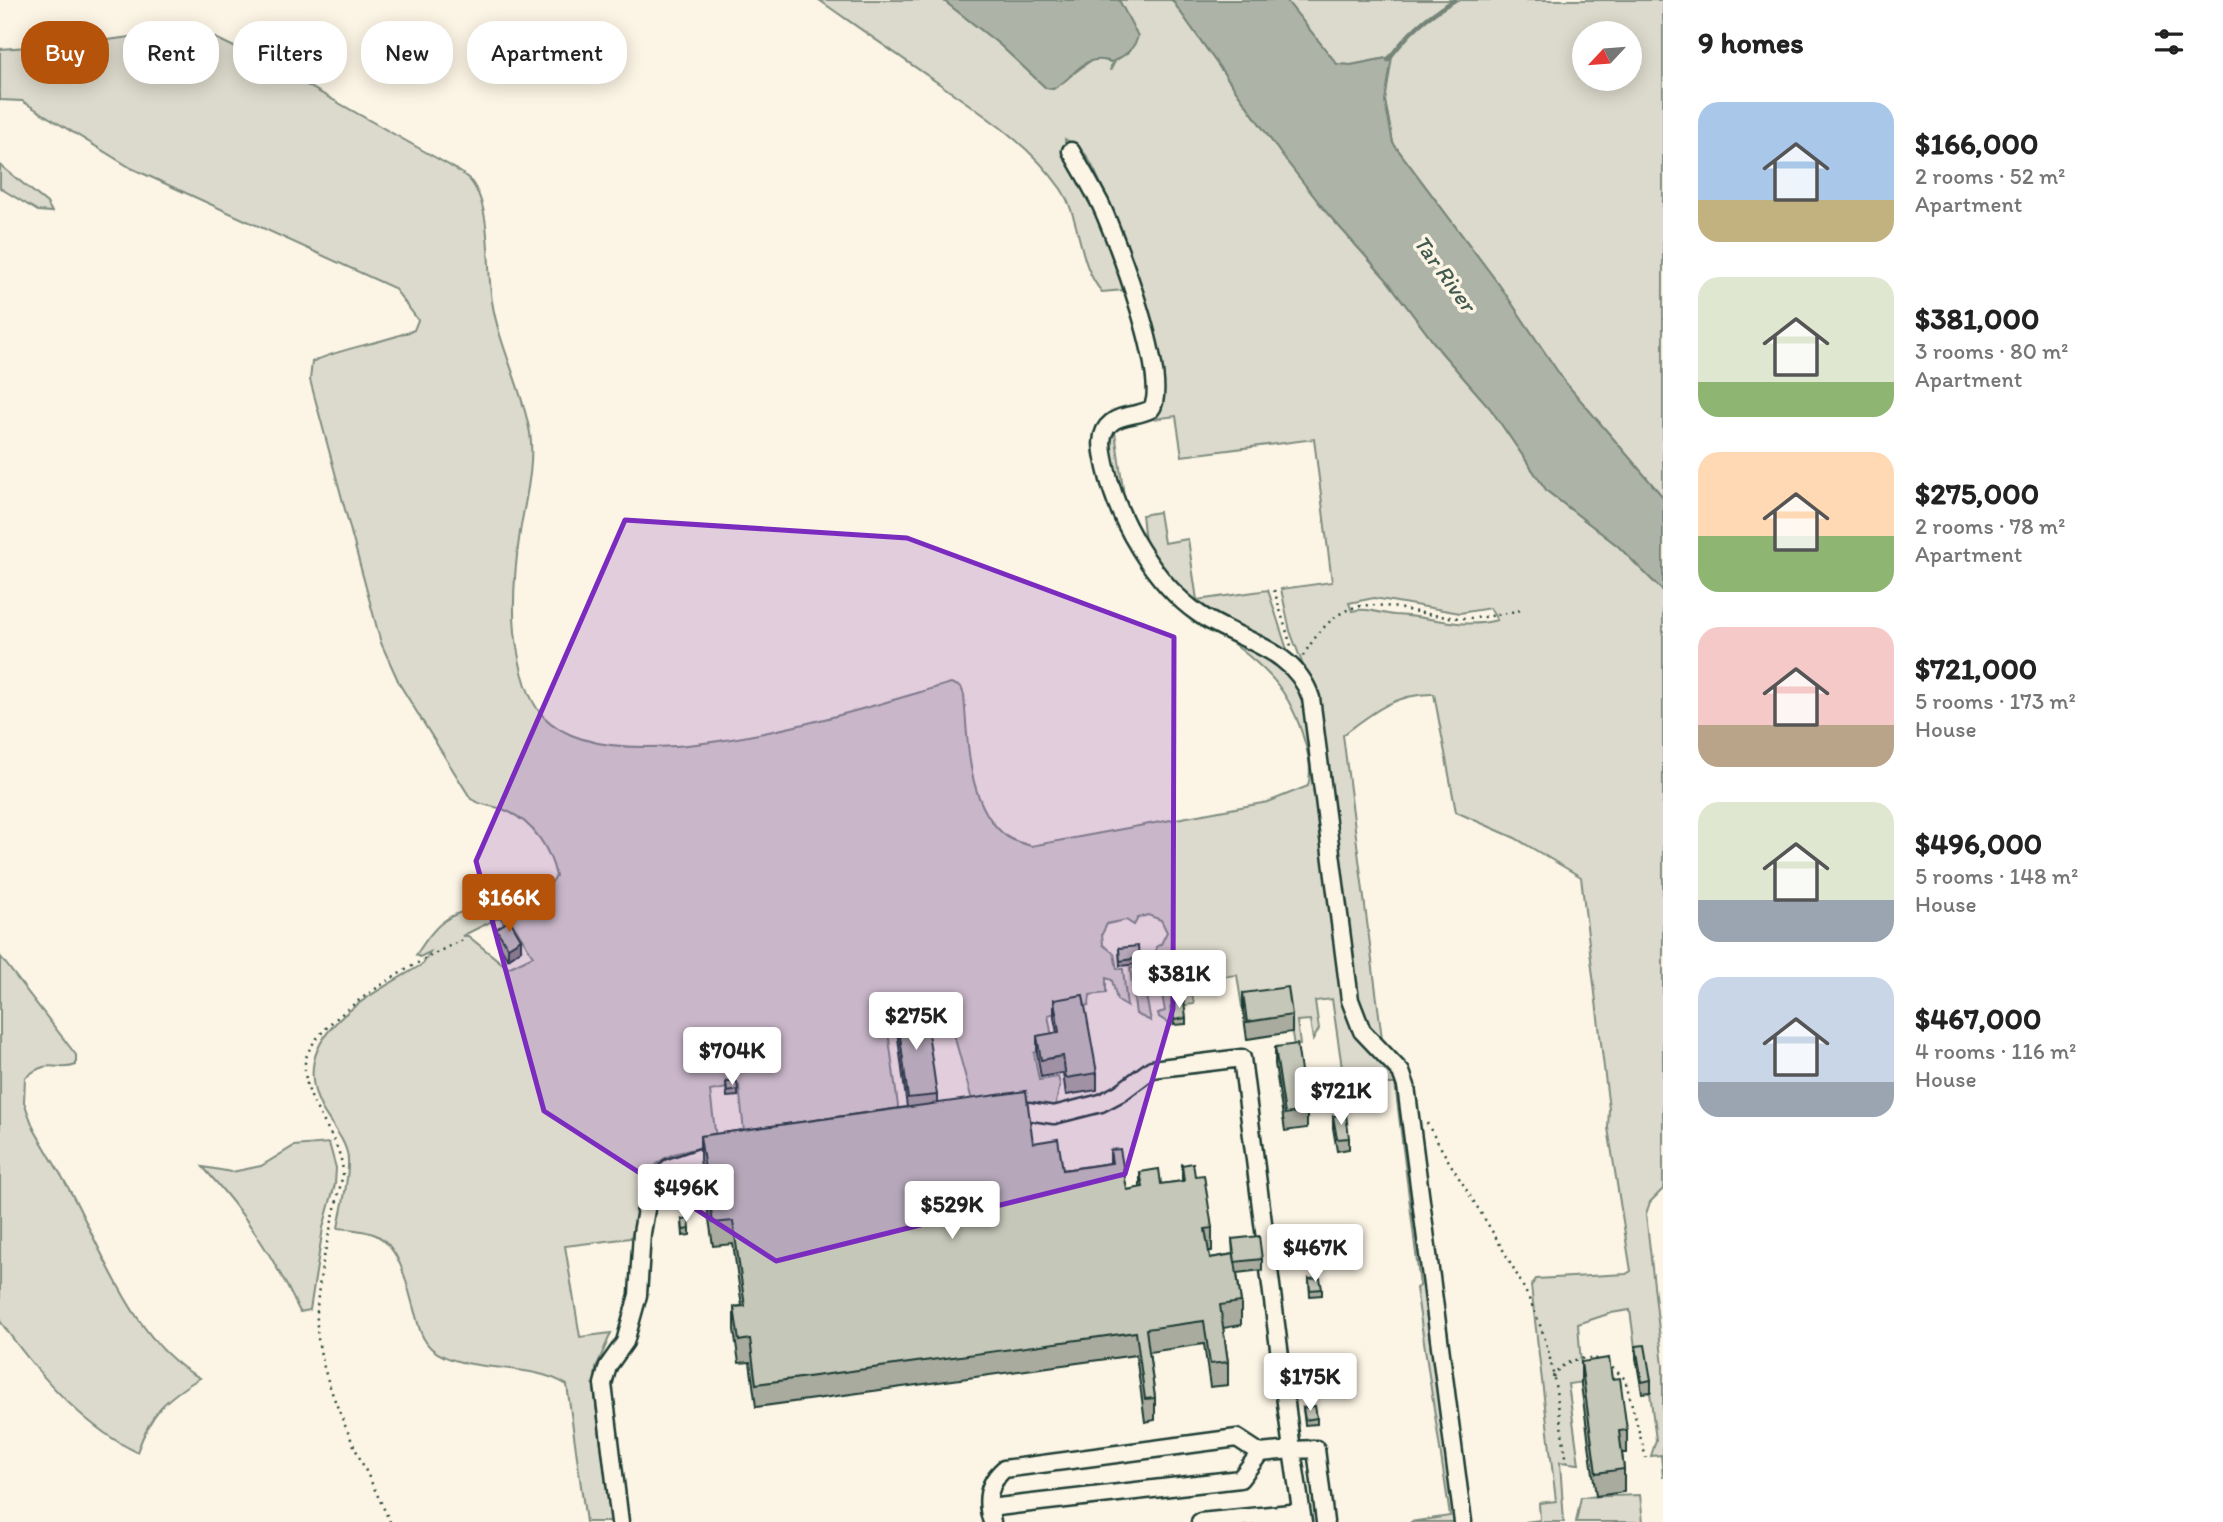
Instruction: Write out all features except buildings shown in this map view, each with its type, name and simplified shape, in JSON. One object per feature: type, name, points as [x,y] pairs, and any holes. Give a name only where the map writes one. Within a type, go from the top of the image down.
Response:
[{"type":"lane","points":[[1071,151],[1101,204],[1124,261],[1144,324],[1157,394],[1150,409],[1112,422],[1104,432],[1102,447],[1118,507],[1141,548],[1173,591],[1199,614],[1276,653],[1298,668],[1305,681],[1314,712],[1350,1000],[1362,1031],[1401,1072],[1406,1086],[1463,1522]]},
{"type":"lane","points":[[991,1115],[1028,1111],[1054,1115],[1101,1102],[1120,1093],[1152,1069],[1242,1058],[1302,1517],[1200,1522]]},
{"type":"lane","points":[[620,1522],[603,1384],[608,1366],[625,1342],[638,1295],[642,1233],[649,1192],[669,1168],[707,1153],[734,1149]]},
{"type":"lane","points":[[1260,1453],[1240,1479],[991,1515],[988,1492],[995,1477],[1004,1469],[1030,1463],[1237,1438],[1260,1453],[1316,1449],[1325,1522]]},
{"type":"path","points":[[1274,590],[1298,668]]},
{"type":"path","points":[[1298,668],[1314,639],[1333,617],[1353,607],[1371,604],[1461,618],[1521,610]]},
{"type":"path","points":[[390,1522],[323,1368],[317,1327],[318,1303],[343,1173],[342,1156],[306,1080],[305,1058],[329,1024],[397,975],[463,940]]},
{"type":"path","points":[[1423,1115],[1517,1277],[1548,1351],[1567,1462]]},
{"type":"path","points":[[1552,1378],[1558,1368],[1568,1362],[1598,1358],[1611,1365],[1625,1378],[1646,1458]]},
{"type":"highlighted area","points":[[625,520],[907,538],[1174,637],[1173,1009],[1125,1174],[776,1261],[544,1111],[476,861]]},
{"type":"shaded area","points":[[819,0],[943,0],[999,44],[1046,88],[1053,89],[1094,58],[1112,62],[1110,71],[1119,54],[1085,0],[1172,0],[1281,154],[1328,214],[1386,279],[1441,352],[1490,408],[1547,491],[1618,546],[1663,591],[1663,1189],[1650,1202],[1646,1214],[1663,1366],[1663,1478],[1661,1455],[1651,1456],[1656,1440],[1645,1353],[1636,1355],[1630,1310],[1611,1313],[1578,1324],[1581,1365],[1592,1367],[1592,1381],[1568,1384],[1579,1464],[1560,1462],[1564,1522],[1525,1522],[1540,1520],[1539,1503],[1556,1501],[1531,1286],[1536,1279],[1626,1274],[1631,1271],[1608,1128],[1609,1109],[1581,877],[1515,838],[1456,812],[1434,694],[1396,701],[1364,719],[1343,735],[1383,1046],[1370,1032],[1358,1008],[1315,697],[1290,631],[1281,589],[1332,582],[1314,439],[1182,456],[1176,416],[1145,420],[1156,409],[1162,393],[1161,363],[1155,336],[1121,232],[1086,155],[1065,139],[1066,152],[1096,206],[1124,290],[1102,292],[1094,281],[1068,201],[1036,158],[990,119]],"holes":[[[1374,598],[1460,613],[1490,608],[1497,620],[1471,624],[1369,610],[1352,611],[1349,603]]]},
{"type":"shaded area","points":[[1286,0],[1663,0],[1663,497],[1564,381],[1500,286],[1393,143],[1385,101],[1391,57],[1351,65],[1337,64]]},
{"type":"shaded area","points":[[123,38],[123,84],[219,84],[219,40],[233,46],[233,84],[305,84],[469,179],[477,190],[485,220],[495,318],[522,399],[530,433],[530,470],[514,582],[518,653],[523,677],[537,708],[543,716],[578,737],[625,746],[681,746],[802,724],[951,683],[961,687],[964,695],[968,751],[976,790],[983,807],[993,823],[1006,836],[1031,846],[1268,802],[1308,786],[1308,754],[1299,723],[1283,692],[1262,667],[1218,632],[1281,661],[1307,700],[1346,1001],[1401,1086],[1458,1522],[1410,1522],[1450,1516],[1416,1288],[1420,1286],[1395,1084],[1352,1084],[1352,1094],[1346,1095],[1332,999],[1315,1001],[1319,1029],[1313,1040],[1310,1020],[1297,1021],[1300,1045],[1294,1046],[1287,1002],[1242,1007],[1237,975],[1210,978],[1209,971],[1188,976],[1194,1004],[1170,1007],[1172,1025],[1159,1017],[1158,1013],[1165,1011],[1162,994],[1146,996],[1151,1021],[1136,1014],[1130,968],[1142,967],[1142,957],[1157,955],[1156,947],[1161,944],[1167,932],[1161,920],[1148,915],[1138,918],[1134,925],[1126,920],[1107,924],[1102,934],[1103,945],[1114,953],[1117,969],[1123,969],[1127,1007],[1117,1000],[1112,980],[1106,978],[1106,993],[1090,995],[1089,1005],[1048,1015],[1052,1037],[1046,1049],[1034,1053],[1039,1080],[1058,1077],[1060,1084],[1055,1108],[975,1111],[954,1035],[922,1019],[896,1020],[887,1024],[900,1121],[745,1141],[739,1086],[710,1091],[717,1147],[677,1153],[657,1164],[644,1185],[636,1225],[630,1238],[565,1246],[580,1337],[611,1333],[596,1368],[594,1389],[611,1522],[586,1522],[567,1385],[535,1373],[460,1362],[432,1349],[421,1334],[403,1271],[392,1250],[376,1235],[338,1228],[345,1194],[347,1152],[321,1107],[313,1081],[314,1058],[324,1038],[339,1020],[358,1004],[423,964],[430,952],[420,957],[416,955],[444,921],[458,913],[514,909],[528,904],[542,894],[556,876],[545,847],[525,822],[507,811],[471,799],[400,685],[381,643],[310,380],[312,362],[414,330],[418,320],[394,288],[131,168],[22,101],[0,100],[0,49],[21,48],[21,84],[109,84],[109,40]],"holes":[[[500,917],[507,928],[517,930],[533,956],[508,968],[468,936],[462,936]]]},
{"type":"shaded area","points":[[0,165],[47,203],[52,212],[38,211],[0,188]]},
{"type":"shaded area","points":[[1114,425],[1127,517],[1108,445]]},
{"type":"shaded area","points":[[1159,512],[1164,543],[1188,539],[1197,600],[1268,590],[1290,659],[1230,627],[1176,588],[1147,548],[1142,515]]},
{"type":"shaded area","points":[[0,956],[76,1055],[76,1065],[47,1066],[25,1078],[24,1102],[34,1129],[72,1194],[113,1277],[142,1324],[178,1364],[200,1378],[160,1408],[137,1452],[98,1428],[61,1395],[0,1321]]},
{"type":"shaded area","points":[[329,1143],[336,1168],[335,1184],[323,1228],[310,1310],[300,1312],[257,1236],[203,1167],[232,1172],[261,1166],[294,1146]]},
{"type":"shaded area","points":[[1640,1495],[1643,1522],[1576,1522],[1581,1497]]},
{"type":"water","points":[[943,0],[1119,0],[1138,36],[1131,49],[1116,60],[1093,60],[1053,89],[1046,88],[999,44]]},
{"type":"water","name":"Tar River","points":[[1172,0],[1286,0],[1337,64],[1351,65],[1392,57],[1385,101],[1393,143],[1500,286],[1564,381],[1663,497],[1663,591],[1618,546],[1547,491],[1490,408],[1441,352],[1386,279],[1328,214],[1281,154]]},
{"type":"waterway","points":[[1388,60],[1418,26],[1455,0]]}]
